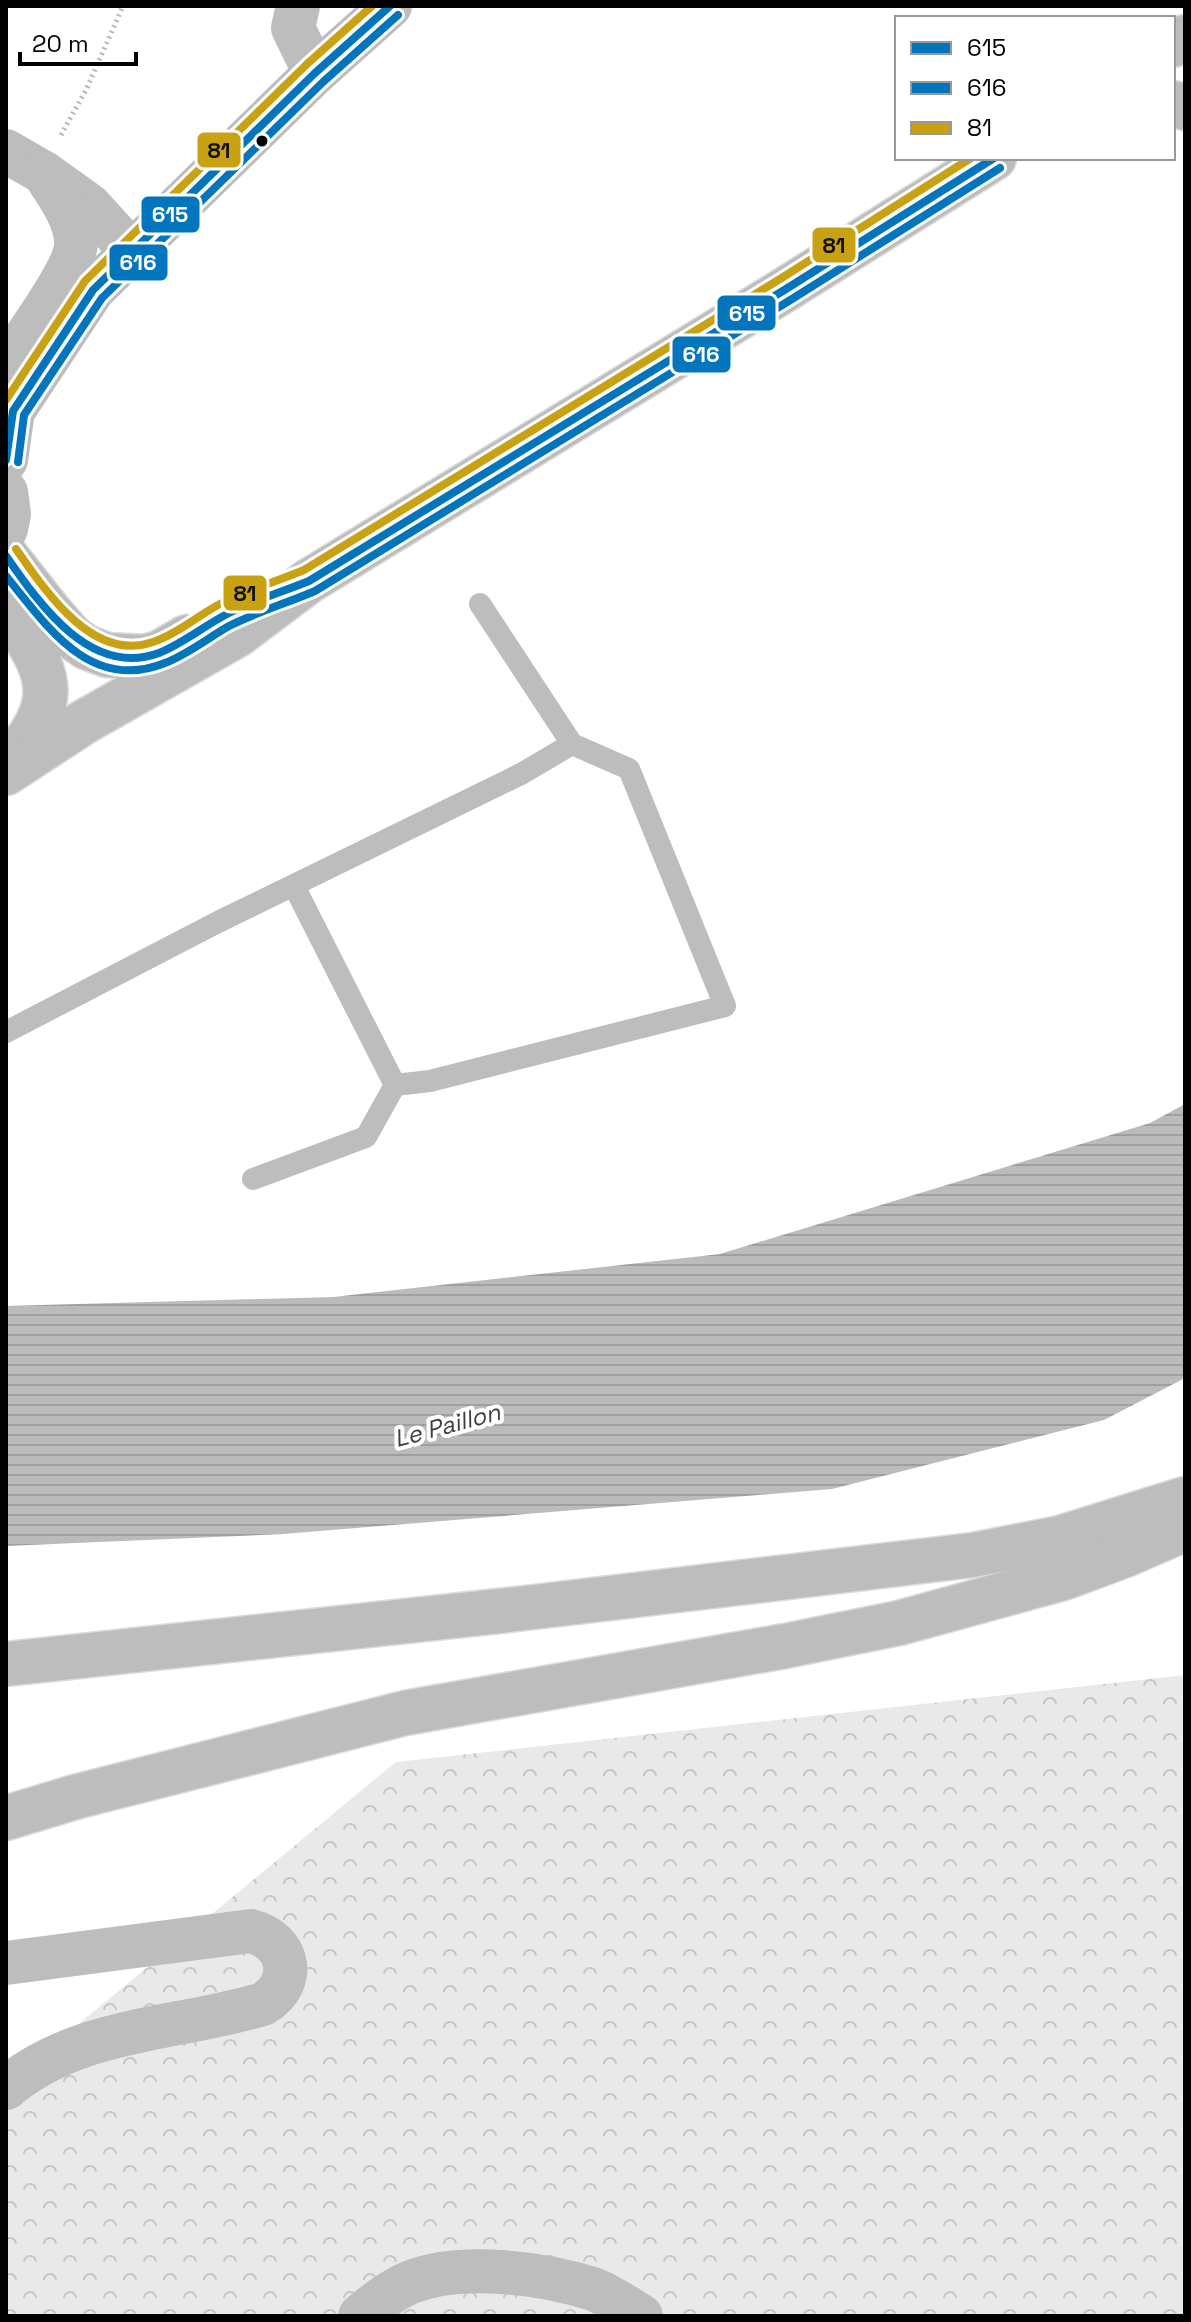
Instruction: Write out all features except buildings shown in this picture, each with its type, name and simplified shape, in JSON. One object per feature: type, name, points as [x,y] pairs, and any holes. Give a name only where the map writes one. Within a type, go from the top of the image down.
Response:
[{"type":"main road","points":[[298,6],[293,28],[315,73]]},
{"type":"main road","points":[[6,460],[13,411],[93,290],[315,73],[390,6]]},
{"type":"main road","points":[[6,151],[44,173],[90,206],[132,252]]},
{"type":"main road","points":[[6,773],[84,722],[237,635],[309,581],[991,160]]},
{"type":"main road","points":[[6,366],[69,270],[77,243],[69,214],[44,173]]},
{"type":"main road","points":[[6,492],[8,549],[56,649],[42,714],[6,765]]},
{"type":"main road","points":[[6,609],[56,649],[86,647],[107,655],[144,657],[159,653],[231,612],[309,581]]},
{"type":"main road","points":[[6,1664],[517,1609],[973,1555],[1060,1538],[1185,1499]]},
{"type":"main road","points":[[6,1818],[405,1713],[899,1623],[1063,1578],[1185,1529]]},
{"type":"main road","points":[[6,1963],[251,1931],[265,1935],[276,1943],[283,1952],[285,1963],[279,1991],[263,2004],[88,2044],[51,2057],[6,2088]]},
{"type":"main road","points":[[360,2316],[374,2303],[412,2282],[466,2271],[527,2274],[596,2290],[641,2316]]},
{"type":"lane","points":[[395,1085],[430,1081],[725,1006],[629,769],[572,744],[480,604]]},
{"type":"lane","points":[[6,1032],[218,922],[521,774],[572,744]]},
{"type":"lane","points":[[294,886],[395,1085]]},
{"type":"lane","points":[[253,1179],[366,1137],[395,1085]]},
{"type":"path","points":[[44,173],[67,122],[86,90],[123,6]]},
{"type":"green space","points":[[1185,1675],[1185,2316],[6,2316],[6,2084],[396,1762]]},
{"type":"water","name":"Le Paillon","points":[[1185,1104],[1185,1378],[1104,1420],[832,1489],[283,1534],[6,1546],[6,1306],[333,1297],[720,1254],[1150,1123]]},
{"type":"transit line","name":"81","points":[[6,400],[85,281],[307,64],[372,6]]},
{"type":"transit line","name":"615","points":[[6,460],[13,411],[93,290],[315,73],[390,6]]},
{"type":"transit line","name":"616","points":[[18,462],[24,415],[102,298],[323,82],[398,15]]},
{"type":"transit line","name":"81","points":[[16,549],[57,603],[91,633],[110,642],[131,646],[162,639],[228,600],[304,570],[780,279],[968,160]]},
{"type":"transit line","name":"615","points":[[6,556],[51,615],[90,646],[111,655],[134,658],[159,653],[229,613],[309,581],[991,160]]},
{"type":"transit line","name":"616","points":[[6,576],[55,633],[73,650],[93,662],[114,669],[138,670],[165,663],[229,626],[315,591],[1000,168]]}]
